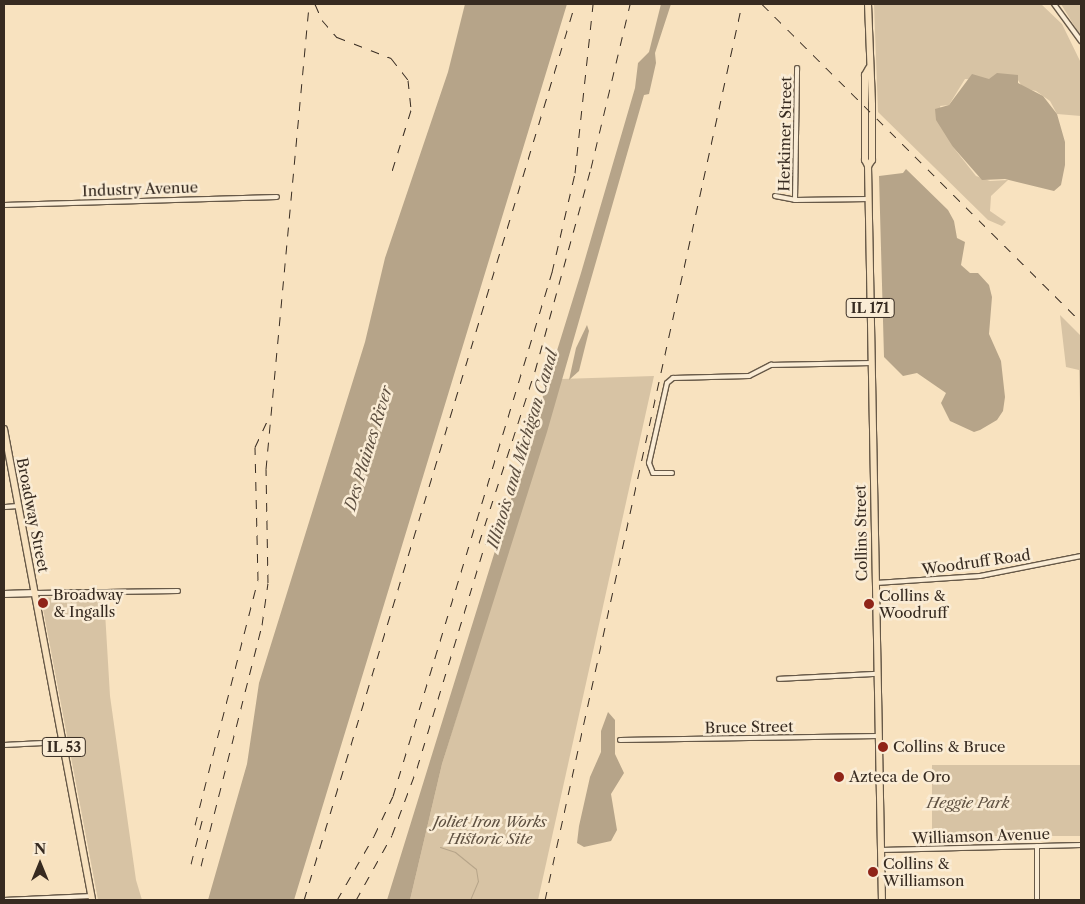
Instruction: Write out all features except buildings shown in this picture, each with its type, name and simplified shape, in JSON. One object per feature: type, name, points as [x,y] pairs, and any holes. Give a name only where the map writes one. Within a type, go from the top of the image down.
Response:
[{"type":"main road","name":"Collins Street","points":[[868,4],[868,68],[865,75],[865,160],[868,166],[874,584],[882,900]]},
{"type":"main road","name":"Broadway Street","points":[[4,429],[92,898]]},
{"type":"street","points":[[1054,4],[1081,41]]},
{"type":"street","name":"Herkimer Street","points":[[795,200],[797,68]]},
{"type":"street","points":[[775,196],[795,200],[868,199]]},
{"type":"street","name":"Industry Avenue","points":[[4,205],[277,197]]},
{"type":"street","points":[[672,473],[653,473],[649,463],[667,383],[673,378],[749,376],[771,365],[870,363]]},
{"type":"street","points":[[4,507],[18,506]]},
{"type":"street","name":"Woodruff Road","points":[[874,584],[980,576],[1081,556]]},
{"type":"street","points":[[4,594],[178,590]]},
{"type":"street","points":[[779,679],[876,674]]},
{"type":"street","name":"Bruce Street","points":[[620,740],[878,736]]},
{"type":"street","points":[[4,744],[63,742]]},
{"type":"street","name":"Williamson Avenue","points":[[881,850],[1081,845]]},
{"type":"street","points":[[1037,846],[1037,900]]},
{"type":"street","points":[[4,900],[92,898]]},
{"type":"green space","points":[[874,4],[1041,4],[1062,24],[1081,63],[1081,116],[1057,114],[1050,101],[1036,91],[1023,88],[1018,80],[965,79],[949,105],[940,106],[953,147],[976,176],[990,181],[1008,180],[991,196],[990,211],[1006,222],[1002,226],[988,220],[878,112]]},
{"type":"green space","points":[[1061,4],[1081,4],[1081,37]]},
{"type":"green space","points":[[1060,315],[1081,336],[1081,434],[1079,370],[1066,367]]},
{"type":"green space","name":"Joliet Iron Works Historic Site","points":[[654,376],[538,900],[410,900],[442,764],[561,379]]},
{"type":"green space","points":[[104,595],[110,696],[136,880],[142,900],[98,900],[41,598]]},
{"type":"green space","name":"Heggie Park","points":[[932,765],[1081,765],[1081,836],[932,836]]},
{"type":"water","name":"Des Plaines River","points":[[465,4],[567,4],[294,900],[208,900],[247,764],[259,683],[365,342],[385,258],[448,72]]},
{"type":"water","name":"Illinois and Michigan Canal","points":[[661,4],[671,4],[655,53],[656,63],[649,94],[644,95],[547,432],[442,764],[410,900],[387,900],[581,273],[635,88],[638,63],[649,52]]},
{"type":"water","points":[[997,73],[1018,75],[1018,83],[1043,96],[1057,114],[1065,142],[1065,165],[1061,185],[1054,191],[1005,179],[982,180],[953,147],[936,120],[935,109],[949,105],[972,74],[989,79]]},
{"type":"water","points":[[906,169],[948,210],[954,221],[957,238],[965,242],[961,265],[970,273],[978,273],[989,285],[992,297],[989,334],[1001,361],[1005,397],[1003,411],[997,420],[974,432],[950,421],[941,403],[946,393],[917,373],[903,376],[884,357],[879,176],[903,173]]},
{"type":"water","points":[[587,325],[589,331],[579,371],[569,380],[576,348]]},
{"type":"water","points":[[608,712],[615,720],[615,754],[624,773],[611,794],[617,830],[611,841],[584,847],[577,843],[579,826],[590,777],[601,752],[601,731]]},
{"type":"waterway","points":[[440,847],[455,852],[476,869],[478,881],[470,900]]},
{"type":"railway","points":[[201,866],[262,625],[268,583],[266,469],[309,4]]},
{"type":"railway","points":[[315,4],[322,20],[337,37],[391,58],[408,80],[411,110],[392,171]]},
{"type":"railway","points":[[304,900],[575,4]]},
{"type":"railway","points":[[337,900],[374,836],[393,796],[552,272],[575,173],[593,4]]},
{"type":"railway","points":[[479,543],[535,371],[591,168],[630,4]]},
{"type":"railway","points":[[545,900],[742,4]]},
{"type":"railway","points":[[762,4],[1081,322]]},
{"type":"railway","points":[[195,825],[258,580],[255,447],[267,421]]},
{"type":"railway","points":[[356,900],[392,835],[417,768],[488,534]]},
{"type":"railway","points":[[191,864],[203,817]]},
{"type":"place","name":"Broadway & Ingalls","points":[[43,603]]},
{"type":"place","name":"Collins & Woodruff","points":[[869,604]]},
{"type":"place","name":"Collins & Bruce","points":[[883,747]]},
{"type":"place","name":"Azteca de Oro","points":[[839,777]]},
{"type":"place","name":"Collins & Williamson","points":[[873,872]]}]
